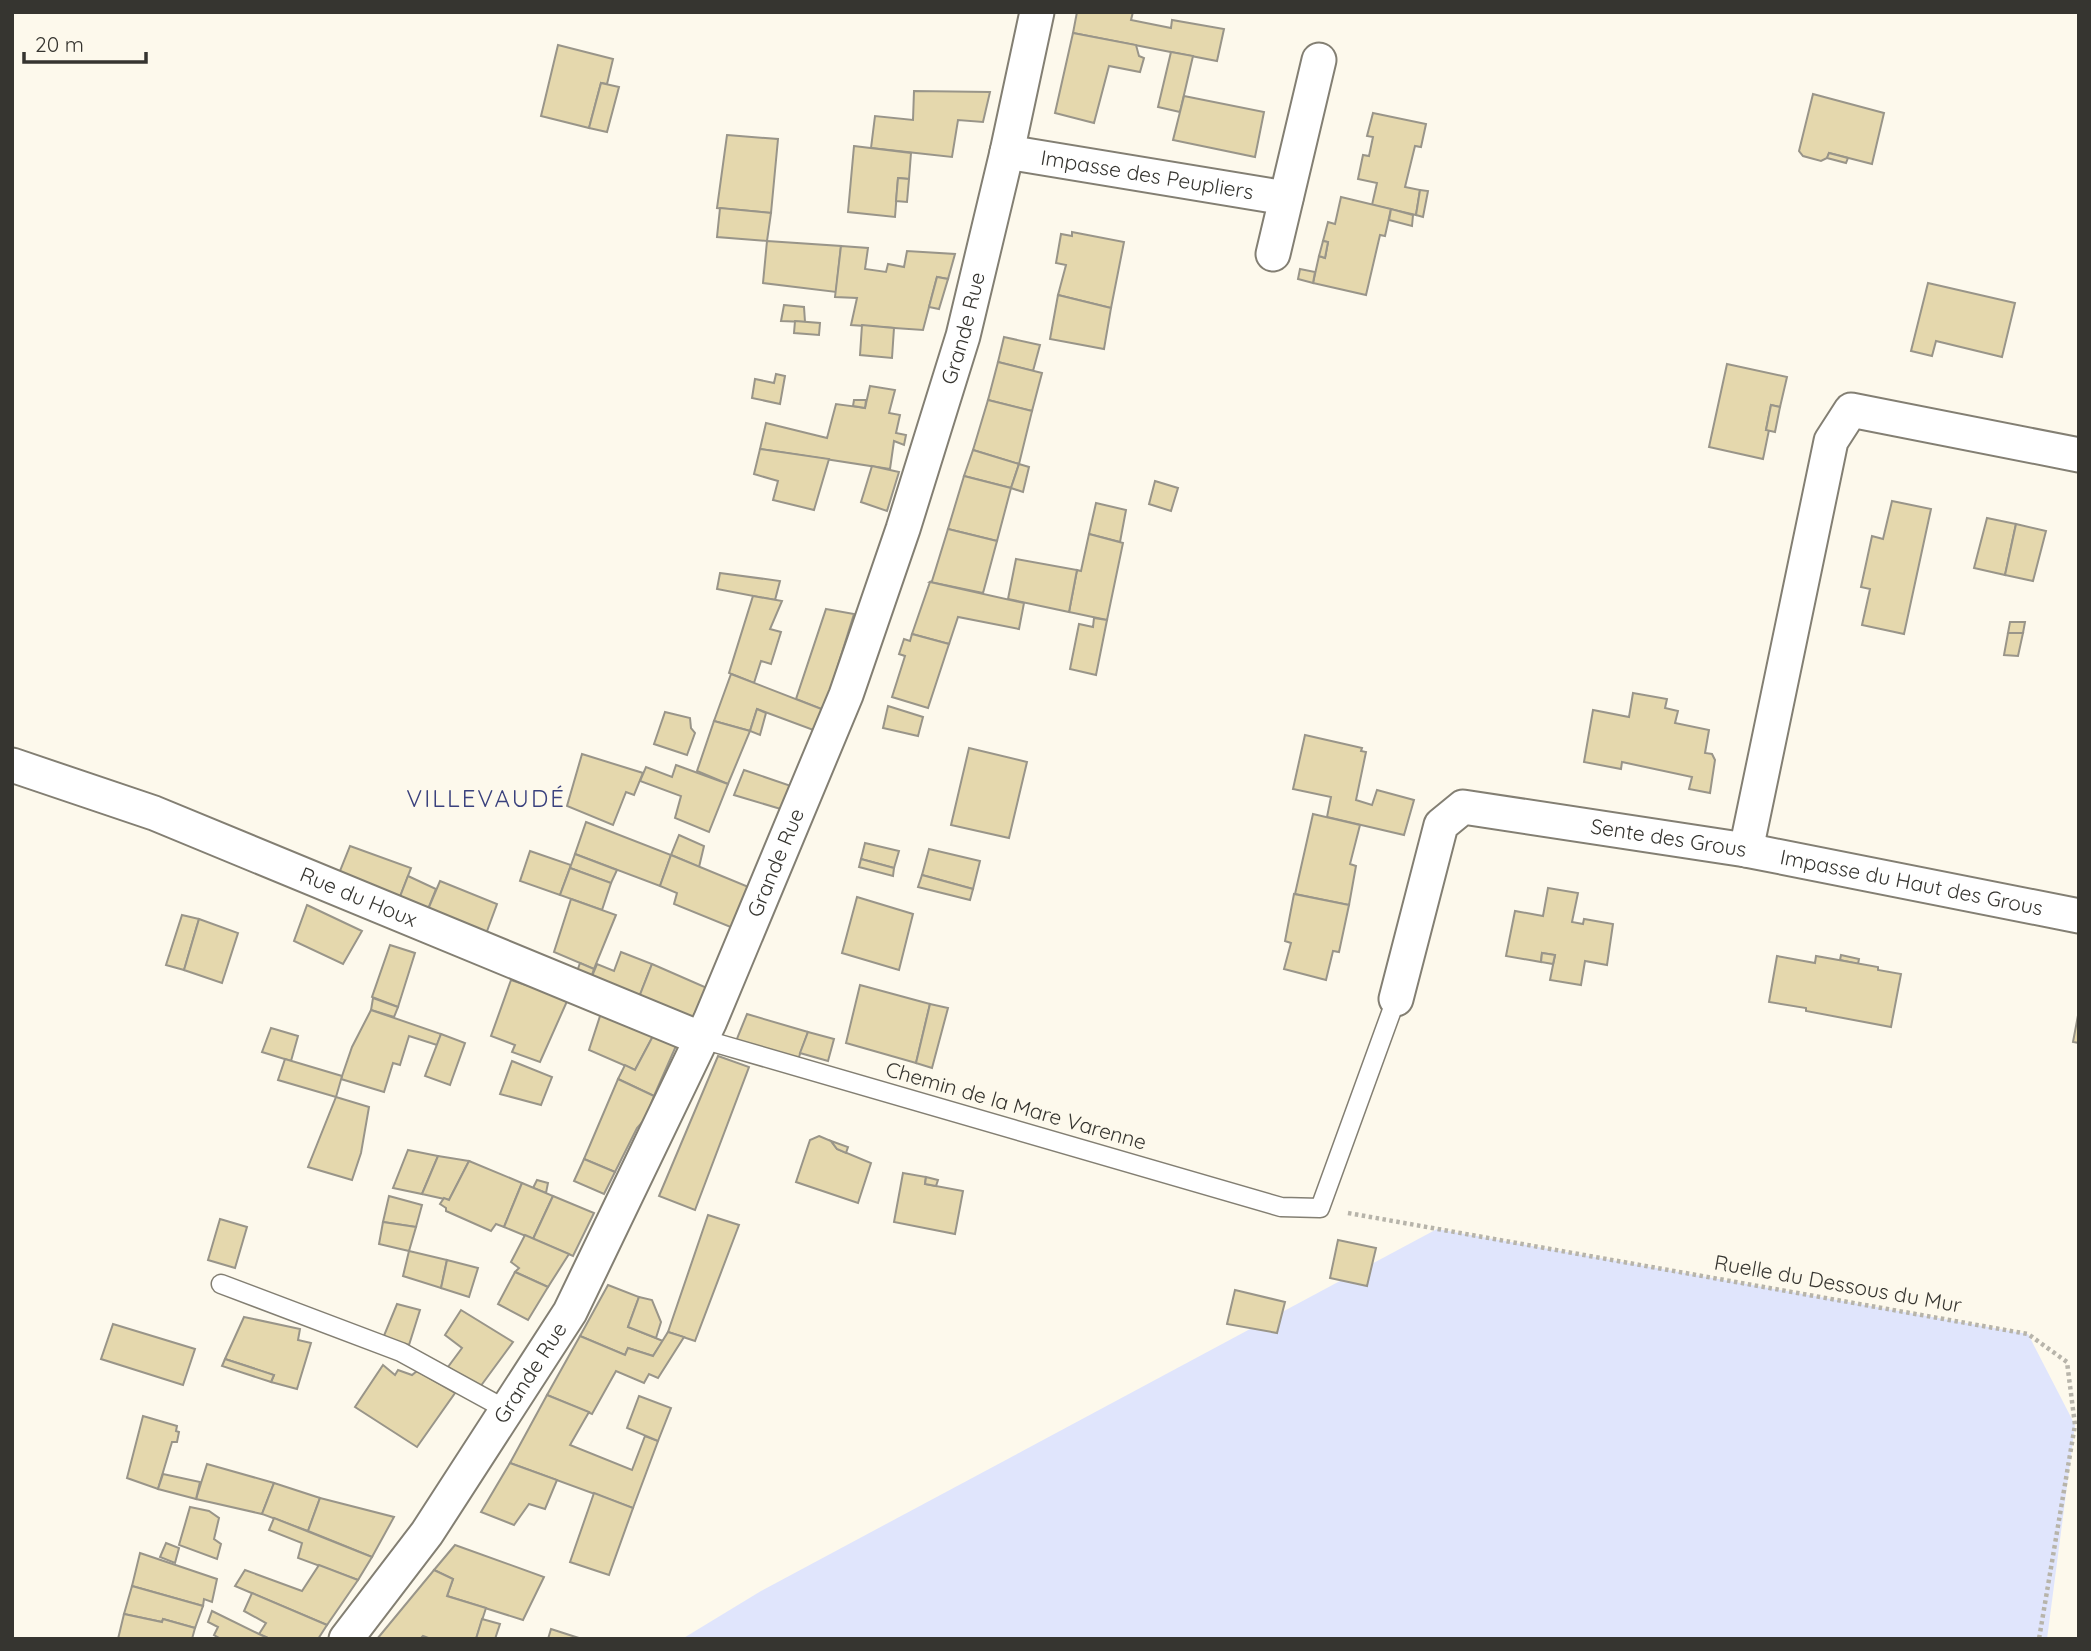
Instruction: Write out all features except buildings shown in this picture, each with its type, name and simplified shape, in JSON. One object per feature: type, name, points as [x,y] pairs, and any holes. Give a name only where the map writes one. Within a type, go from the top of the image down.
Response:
[{"type":"street","name":"Grande Rue","points":[[346,1639],[427,1533],[570,1312],[702,1039],[846,695],[903,529],[962,336],[1007,152],[1037,12]]},
{"type":"street","points":[[1273,254],[1319,60]]},
{"type":"street","name":"Impasse des Peupliers","points":[[1007,152],[1286,198]]},
{"type":"street","name":"Sente des Grous","points":[[1395,999],[1441,825],[1463,807],[1746,850],[1831,441],[1851,410],[2079,455]]},
{"type":"street","name":"Rue du Houx","points":[[12,765],[153,813],[702,1039]]},
{"type":"street","name":"Impasse du Haut des Grous","points":[[1746,850],[2079,916]]},
{"type":"lane","name":"Sente des Grous","points":[[1320,1208],[1395,999]]},
{"type":"lane","name":"Chemin de la Mare Varenne","points":[[702,1039],[1281,1207],[1320,1208]]},
{"type":"lane","points":[[221,1284],[401,1352],[507,1410]]},
{"type":"path","name":"Ruelle du Dessous du Mur","points":[[1320,1208],[2028,1334],[2067,1362],[2075,1425],[2039,1639]]},
{"type":"shaded area","points":[[1437,1229],[2028,1334],[2075,1425],[2047,1639],[682,1639],[761,1591]]},
{"type":"district","name":"VILLEVAUDÉ","points":[[486,799]]}]
